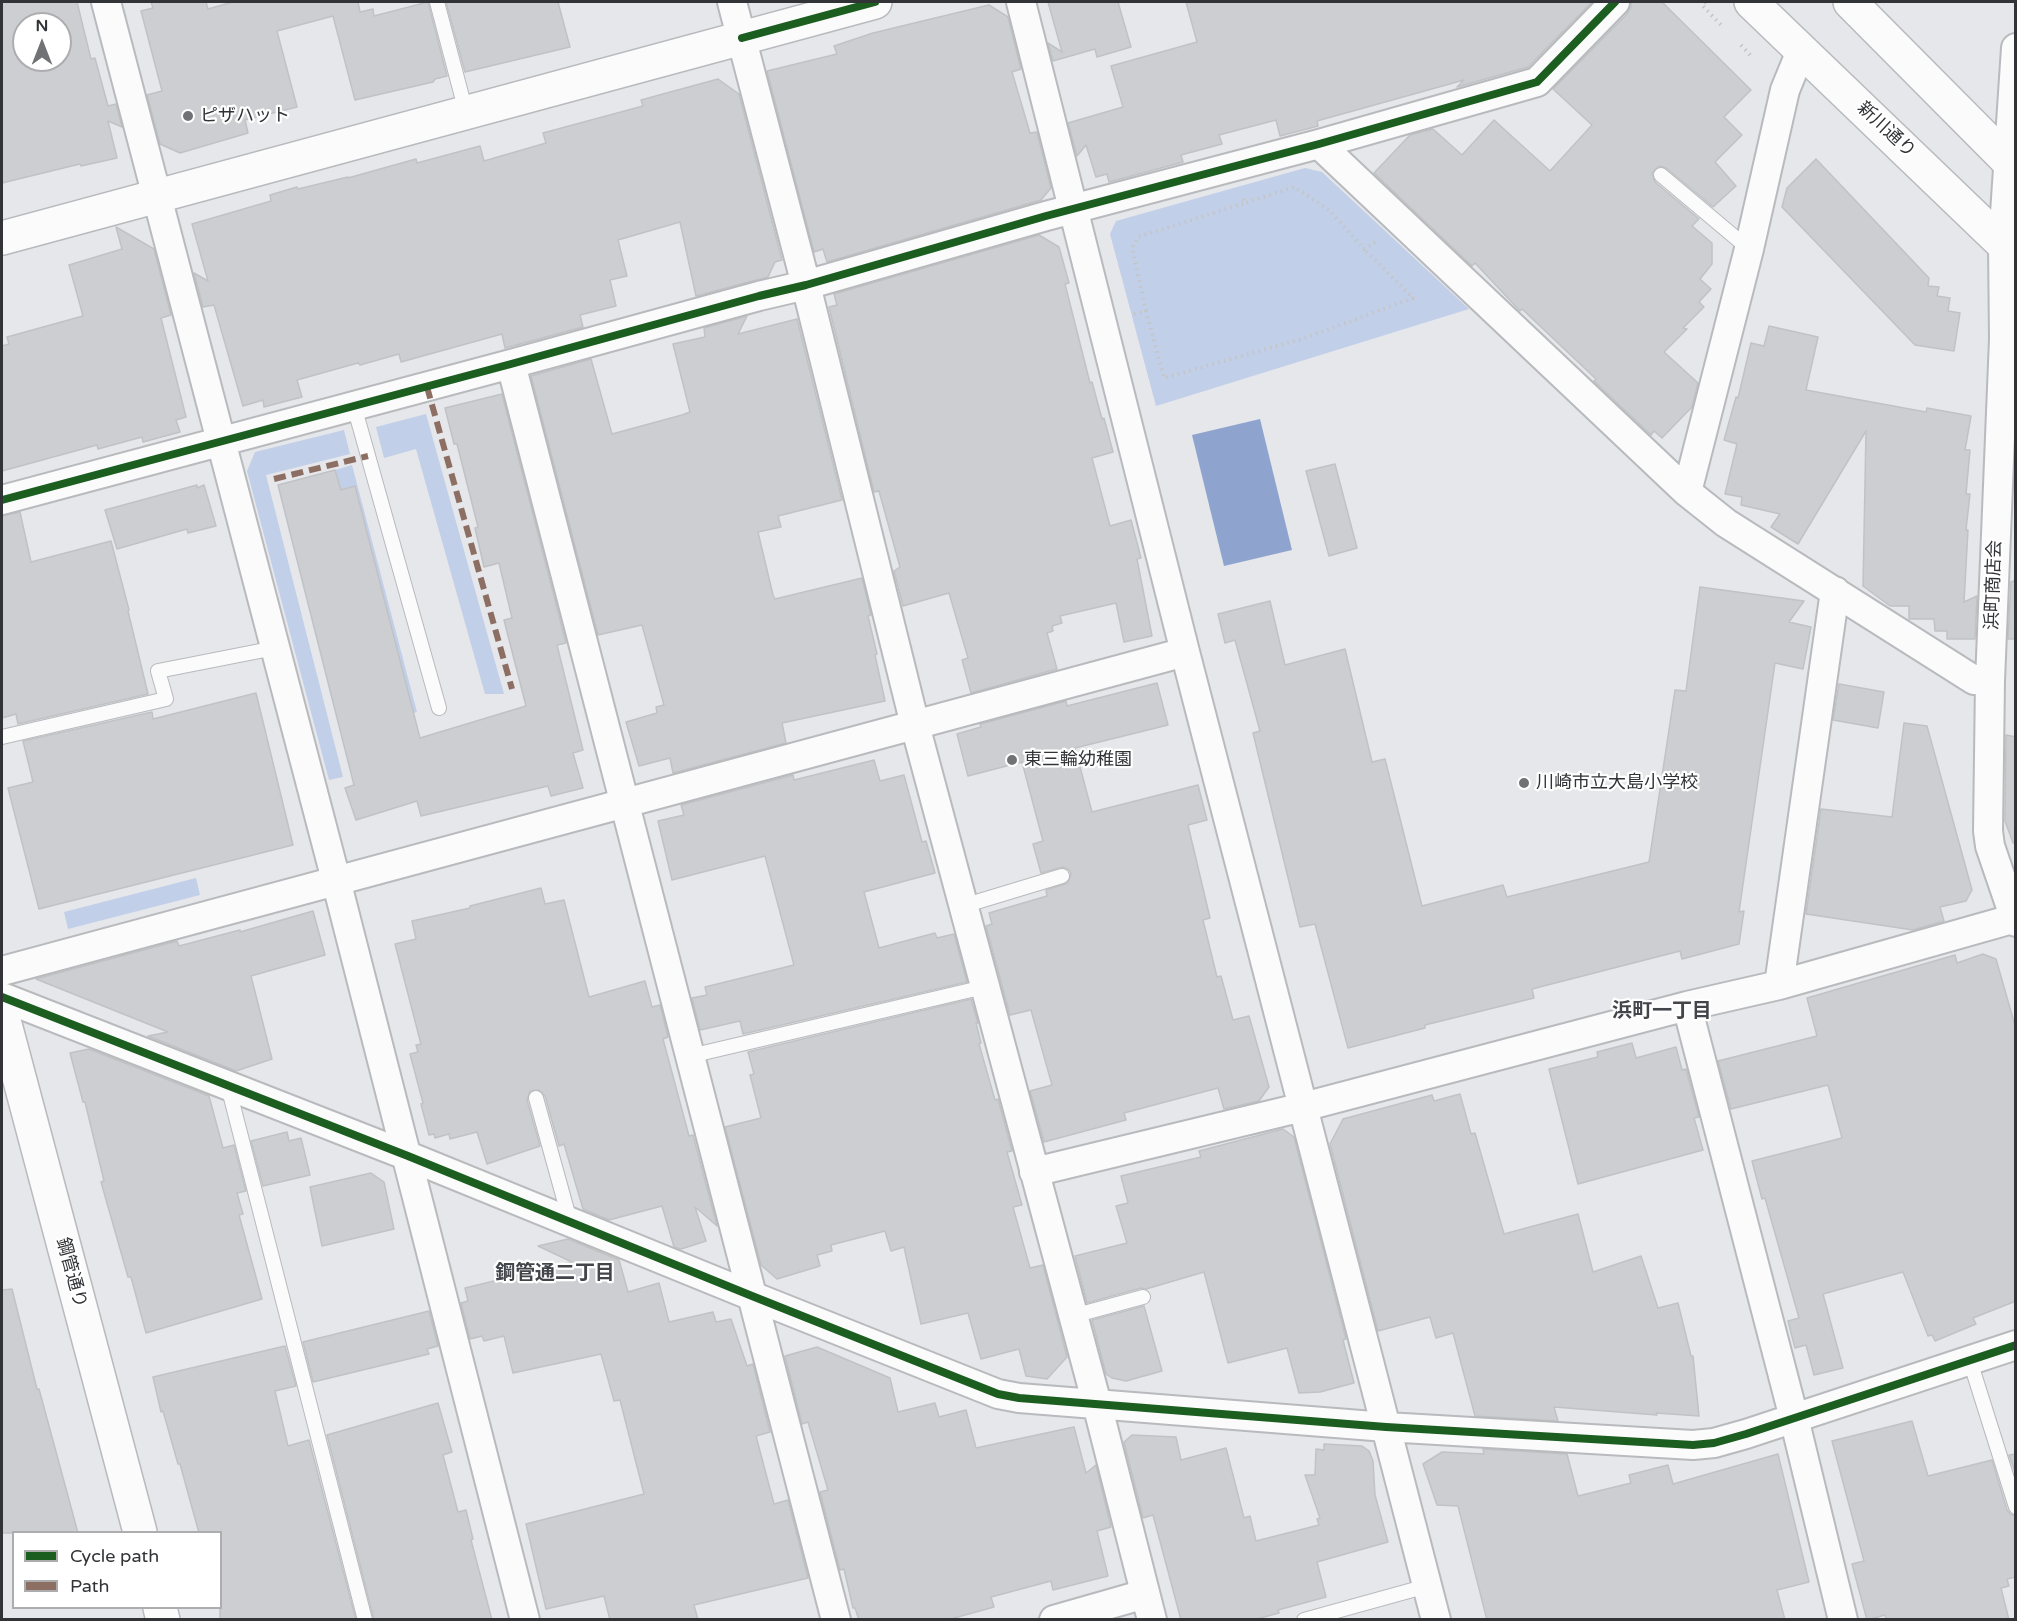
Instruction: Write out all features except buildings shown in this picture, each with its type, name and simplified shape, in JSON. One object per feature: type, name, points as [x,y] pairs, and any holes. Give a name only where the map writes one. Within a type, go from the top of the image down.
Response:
[{"type":"street","points":[[106,2],[408,1156],[525,1620]]},
{"type":"street","points":[[732,2],[806,285],[915,725],[1149,1607],[1054,1620]]},
{"type":"street","points":[[2,238],[875,2]]},
{"type":"street","points":[[1021,2],[1185,652],[1436,1620]]},
{"type":"street","points":[[2,500],[806,285],[1074,208],[1319,144],[1537,82],[1615,2]]},
{"type":"street","name":"新川通り","points":[[1751,2],[2011,251]]},
{"type":"street","points":[[1850,2],[2012,165]]},
{"type":"street","name":"浜町商店会","points":[[2015,920],[1990,846],[1988,831],[1990,681],[2004,339],[2011,251],[2016,48]]},
{"type":"street","points":[[1687,492],[1749,249],[1785,90],[1800,51]]},
{"type":"street","points":[[1319,144],[1687,492],[1726,522],[1974,680],[1990,681]]},
{"type":"street","points":[[511,364],[836,1620]]},
{"type":"street","points":[[1779,985],[1835,591]]},
{"type":"street","points":[[2,971],[1185,652]]},
{"type":"street","points":[[1034,1172],[1303,1107],[1687,1006],[1779,985],[2015,920]]},
{"type":"street","points":[[2,997],[408,1156],[998,1394],[1019,1398],[1386,1427],[1693,1445],[1714,1443],[2016,1345]]},
{"type":"street","points":[[1687,1006],[1794,1418],[1843,1620]]},
{"type":"street","name":"鋼管通り","points":[[2,1013],[139,1531]]},
{"type":"lane","points":[[437,2],[466,112]]},
{"type":"lane","points":[[1661,175],[1749,249]]},
{"type":"lane","points":[[354,406],[439,708]]},
{"type":"lane","points":[[2,737],[166,699],[158,671],[276,648]]},
{"type":"lane","points":[[963,906],[1062,876]]},
{"type":"lane","points":[[690,1056],[984,987]]},
{"type":"lane","points":[[228,1086],[365,1620]]},
{"type":"lane","points":[[536,1098],[570,1221]]},
{"type":"lane","points":[[1073,1316],[1143,1297]]},
{"type":"lane","points":[[1970,1361],[2016,1507]]},
{"type":"lane","points":[[1304,1620],[1427,1586]]},
{"type":"path","points":[[1232,167],[1245,202]]},
{"type":"path","points":[[1294,188],[1329,210],[1413,298],[1305,338],[1164,378],[1132,248],[1138,237],[1245,202],[1294,188]]},
{"type":"path","points":[[1364,249],[1405,225]]},
{"type":"path","points":[[1128,316],[1146,311]]},
{"type":"shaded area","points":[[1305,168],[1322,172],[1469,309],[1156,406],[1110,234],[1116,221]]},
{"type":"shaded area","points":[[426,414],[504,694],[485,694],[416,449],[384,458],[376,427]]},
{"type":"shaded area","points":[[344,430],[350,454],[266,475],[343,777],[329,780],[247,471],[255,452]]},
{"type":"shaded area","points":[[352,465],[417,712],[400,717],[335,470]]},
{"type":"shaded area","points":[[196,878],[200,895],[68,929],[64,912]]},
{"type":"water","points":[[1260,419],[1292,550],[1224,566],[1192,435]]},
{"type":"marked path","points":[[427,387],[512,689]]},
{"type":"marked path","points":[[274,479],[368,456]]},
{"type":"cycle path","points":[[742,38],[875,2]]},
{"type":"cycle path","points":[[2,500],[806,285],[1046,216],[1319,144],[1537,82],[1615,2]]},
{"type":"cycle path","points":[[2,997],[408,1156],[998,1394],[1019,1398],[1386,1427],[1693,1445],[1714,1443],[1746,1434],[2016,1345]]},
{"type":"place","name":"ピザハット","points":[[188,116]]},
{"type":"place","name":"東三輪幼稚園","points":[[1012,760]]},
{"type":"place","name":"川崎市立大島小学校","points":[[1524,783]]},
{"type":"district","name":"浜町一丁目","points":[[1662,1012]]},
{"type":"district","name":"鋼管通二丁目","points":[[555,1274]]}]
